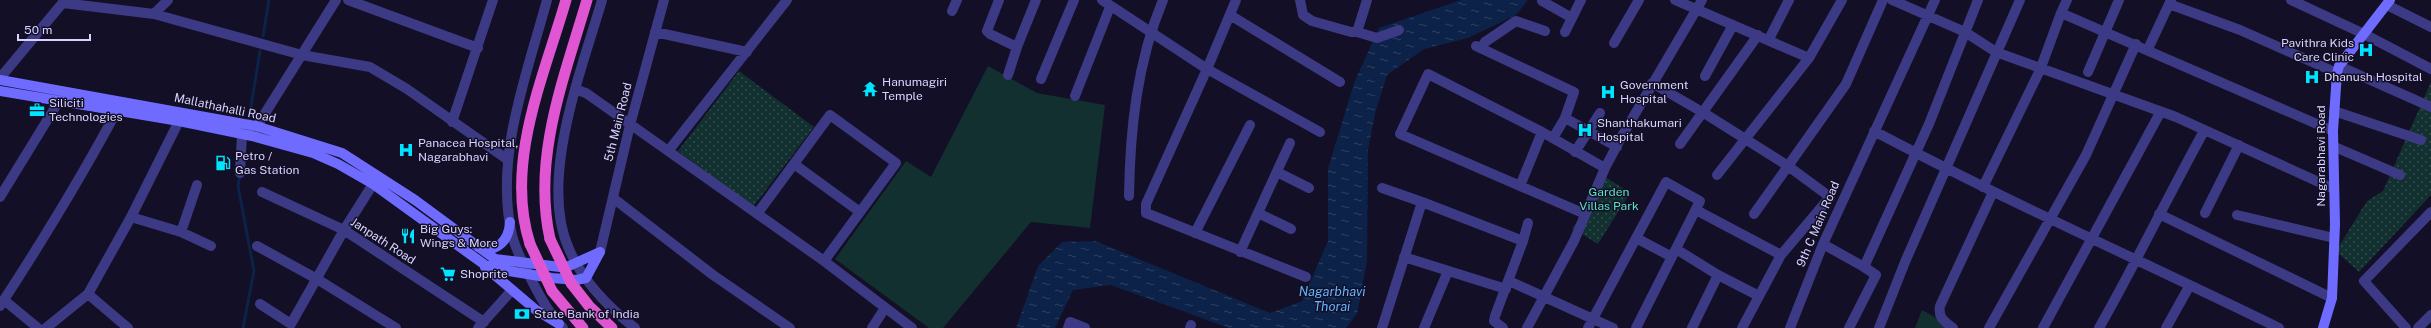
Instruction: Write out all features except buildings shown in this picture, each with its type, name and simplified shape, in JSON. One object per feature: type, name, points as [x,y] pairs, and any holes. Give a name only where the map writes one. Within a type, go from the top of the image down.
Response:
[{"type":"highway","points":[[566,0],[538,94],[526,143],[523,166],[523,210],[530,244],[552,291],[583,328]]},
{"type":"highway","points":[[587,0],[559,96],[546,154],[543,197],[550,239],[571,283],[589,306],[612,328]]},
{"type":"main road","points":[[2338,69],[2389,3]]},
{"type":"main road","name":"Nagarabhavi Road","points":[[2324,328],[2332,298],[2334,238],[2333,131],[2338,69]]},
{"type":"main road","name":"Mallathahalli Road","points":[[0,79],[120,105],[179,121],[247,135],[313,153],[338,164],[373,184],[406,206],[476,260],[493,268],[563,279],[586,278]]},
{"type":"main road","name":"Mallathahalli Road","points":[[0,91],[59,101],[120,105],[256,126],[342,153],[415,200],[495,259],[552,268],[576,263],[600,252]]},
{"type":"main road","points":[[474,245],[487,249],[498,246],[507,238],[510,222]]},
{"type":"main road","points":[[586,278],[600,252]]},
{"type":"main road","points":[[476,260],[536,310],[560,327]]},
{"type":"street","points":[[154,14],[168,0]]},
{"type":"street","points":[[240,173],[247,135],[256,126],[336,0]]},
{"type":"street","points":[[348,0],[478,48]]},
{"type":"street","points":[[452,122],[493,0]]},
{"type":"street","points":[[547,0],[516,115],[508,160],[510,222],[512,237],[528,274],[541,299],[560,327]]},
{"type":"street","points":[[602,0],[577,90],[564,144],[558,192],[568,249],[586,278],[612,309],[634,328]]},
{"type":"street","name":"5th Main Road","points":[[600,252],[630,125],[664,0]]},
{"type":"street","points":[[669,150],[787,0]]},
{"type":"street","points":[[952,11],[957,0]]},
{"type":"street","points":[[999,0],[987,31],[1016,47]]},
{"type":"street","points":[[1008,75],[1016,47],[1036,0]]},
{"type":"street","points":[[1041,79],[1074,0]]},
{"type":"street","points":[[1129,196],[1130,159],[1137,95],[1150,32],[1163,0]]},
{"type":"street","points":[[1236,0],[1207,69],[1146,204],[1146,213],[1306,278]]},
{"type":"street","points":[[1300,0],[1303,14],[1312,21],[1338,30],[1357,32],[1377,38],[1398,30]]},
{"type":"street","points":[[1357,32],[1367,0]]},
{"type":"street","points":[[1565,32],[1581,0]]},
{"type":"street","points":[[1614,43],[1639,0]]},
{"type":"street","points":[[1675,0],[1697,11],[1769,39],[1809,58]]},
{"type":"street","points":[[1527,328],[1574,241],[1605,168],[1652,84],[1697,11],[1702,0]]},
{"type":"street","points":[[1769,39],[1789,0]]},
{"type":"street","points":[[1717,175],[1809,58],[1842,0]]},
{"type":"street","points":[[1754,214],[1846,84],[1883,0]]},
{"type":"street","points":[[1892,0],[1965,32],[1996,52],[2040,70],[2160,113],[2176,117],[2204,131],[2239,145],[2334,188]]},
{"type":"street","name":"9th C Main Road","points":[[1790,328],[1823,244],[1934,0]]},
{"type":"street","points":[[1864,267],[1916,153],[1978,0]]},
{"type":"street","points":[[1879,328],[1996,52],[2020,0]]},
{"type":"street","points":[[1983,187],[2040,70],[2067,0]]},
{"type":"street","points":[[2088,72],[2119,0]]},
{"type":"street","points":[[2291,0],[2364,34],[2431,69]]},
{"type":"street","points":[[1542,1],[1572,18]]},
{"type":"street","points":[[0,79],[64,2],[154,14],[302,55],[370,67],[407,89],[508,160]]},
{"type":"street","points":[[2148,49],[2170,2],[2431,107]]},
{"type":"street","points":[[1075,96],[1106,3],[1207,69],[1320,132]]},
{"type":"street","points":[[2389,3],[2431,27]]},
{"type":"street","points":[[2061,13],[2148,49],[2333,131]]},
{"type":"street","points":[[1230,15],[1340,82]]},
{"type":"street","points":[[1545,31],[1516,21],[1478,47],[1574,92],[1565,118],[1553,138]]},
{"type":"street","points":[[1705,76],[1733,25]]},
{"type":"street","points":[[656,32],[747,52]]},
{"type":"street","points":[[1680,144],[1701,111],[1758,35]]},
{"type":"street","points":[[1989,328],[2086,155],[2136,44]]},
{"type":"street","points":[[1585,214],[1400,134],[1428,74],[1542,132],[1605,168]]},
{"type":"street","points":[[1652,84],[1701,111],[1788,166],[1830,197],[1843,199]]},
{"type":"street","points":[[577,90],[586,93],[630,125],[669,150],[824,261],[912,328]]},
{"type":"street","points":[[0,197],[59,101]]},
{"type":"street","points":[[38,328],[2,303],[88,166],[120,105]]},
{"type":"street","points":[[2334,111],[2421,140]]},
{"type":"street","points":[[1575,152],[1600,112]]},
{"type":"street","points":[[2043,328],[2093,239],[2160,113]]},
{"type":"street","points":[[757,214],[830,115],[896,163],[824,261]]},
{"type":"street","points":[[1565,118],[1617,147]]},
{"type":"street","points":[[46,328],[88,294],[131,217],[179,121]]},
{"type":"street","points":[[1195,233],[1250,125]]},
{"type":"street","points":[[1874,131],[2050,220],[2138,260],[2279,328]]},
{"type":"street","points":[[2099,328],[2138,260],[2159,214],[2204,131]]},
{"type":"street","points":[[1520,186],[1542,132]]},
{"type":"street","points":[[1240,252],[1290,143]]},
{"type":"street","points":[[2205,213],[2239,145]]},
{"type":"street","points":[[2334,147],[2400,175]]},
{"type":"street","points":[[794,164],[860,212]]},
{"type":"street","points":[[1277,172],[1309,188]]},
{"type":"street","points":[[1591,323],[1666,182],[1700,200],[1636,328]]},
{"type":"street","points":[[260,304],[292,327],[344,230],[373,184]]},
{"type":"street","points":[[181,232],[197,185]]},
{"type":"street","points":[[1382,188],[1522,241]]},
{"type":"street","name":"Janpath Road","points":[[262,192],[344,230],[481,325]]},
{"type":"street","points":[[1953,328],[1941,319],[1939,313],[1940,306],[1993,192]]},
{"type":"street","points":[[1742,328],[1781,255],[1830,197]]},
{"type":"street","points":[[613,198],[713,275],[790,328]]},
{"type":"street","points":[[1386,327],[1404,256],[1422,202]]},
{"type":"street","points":[[1696,210],[1781,255]]},
{"type":"street","points":[[2406,328],[2364,281],[2431,212]]},
{"type":"street","points":[[1258,213],[1291,229]]},
{"type":"street","points":[[2159,214],[2332,298]]},
{"type":"street","points":[[2237,215],[2334,238]]},
{"type":"street","points":[[131,217],[181,232],[211,246]]},
{"type":"street","points":[[1503,328],[1494,321],[1508,285],[1528,223]]},
{"type":"street","points":[[1636,238],[1674,253],[1759,296]]},
{"type":"street","points":[[1823,244],[1876,275],[1849,328]]},
{"type":"street","points":[[258,246],[317,279],[396,328]]},
{"type":"street","points":[[1404,256],[1448,271],[1508,285],[1544,297],[1591,323],[1613,328]]},
{"type":"street","points":[[1424,328],[1448,271]]},
{"type":"street","points":[[1692,328],[1718,275]]},
{"type":"street","points":[[2166,328],[2190,285]]},
{"type":"street","points":[[481,325],[512,290]]},
{"type":"street","points":[[88,294],[128,328]]},
{"type":"street","points":[[872,328],[885,308]]},
{"type":"street","points":[[2418,328],[2431,314]]},
{"type":"street","points":[[1068,328],[1070,322],[1085,328]]},
{"type":"green space","points":[[988,66],[1037,93],[1105,105],[1090,228],[1031,222],[943,328],[929,328],[835,259],[906,161],[931,177]]},
{"type":"green space","points":[[739,71],[814,127],[753,207],[678,151]]},
{"type":"green space","points":[[2431,82],[2431,195],[2359,272],[2336,251],[2367,201],[2383,191]]},
{"type":"green space","name":"Garden Villas Park","points":[[1604,176],[1630,193],[1598,244],[1572,228],[1585,214]]},
{"type":"green space","points":[[1922,310],[1954,328],[1915,328]]},
{"type":"water","name":"Nagarbhavi Thorai","points":[[1461,0],[1528,0],[1516,15],[1468,38],[1424,49],[1387,75],[1375,114],[1368,150],[1367,261],[1357,314],[1346,328],[1229,328],[1111,285],[1073,290],[1055,328],[1016,328],[1038,266],[1062,242],[1095,241],[1270,313],[1302,301],[1328,241],[1328,169],[1354,83],[1379,28]]},
{"type":"waterway","points":[[263,36],[269,0]]},
{"type":"waterway","points":[[249,119],[260,51]]},
{"type":"waterway","points":[[240,174],[238,186],[254,271],[243,328]]},
{"type":"place","name":"Pavithra Kids Care Clinic","points":[[2366,50]]},
{"type":"place","name":"Dhanush Hospital","points":[[2312,77]]},
{"type":"place","name":"Hanumagiri Temple","points":[[870,89]]},
{"type":"place","name":"Government Hospital","points":[[1608,92]]},
{"type":"place","name":"Siliciti Technologies","points":[[37,110]]},
{"type":"place","name":"Shanthakumari Hospital","points":[[1585,130]]},
{"type":"place","name":"Panacea Hospital, Nagarabhavi","points":[[406,150]]},
{"type":"place","name":"Petro / Gas Station","points":[[223,163]]},
{"type":"place","name":"Big Guys: Wings & More","points":[[408,236]]},
{"type":"place","name":"Shoprite","points":[[448,274]]},
{"type":"place","name":"State Bank of India","points":[[522,314]]}]
